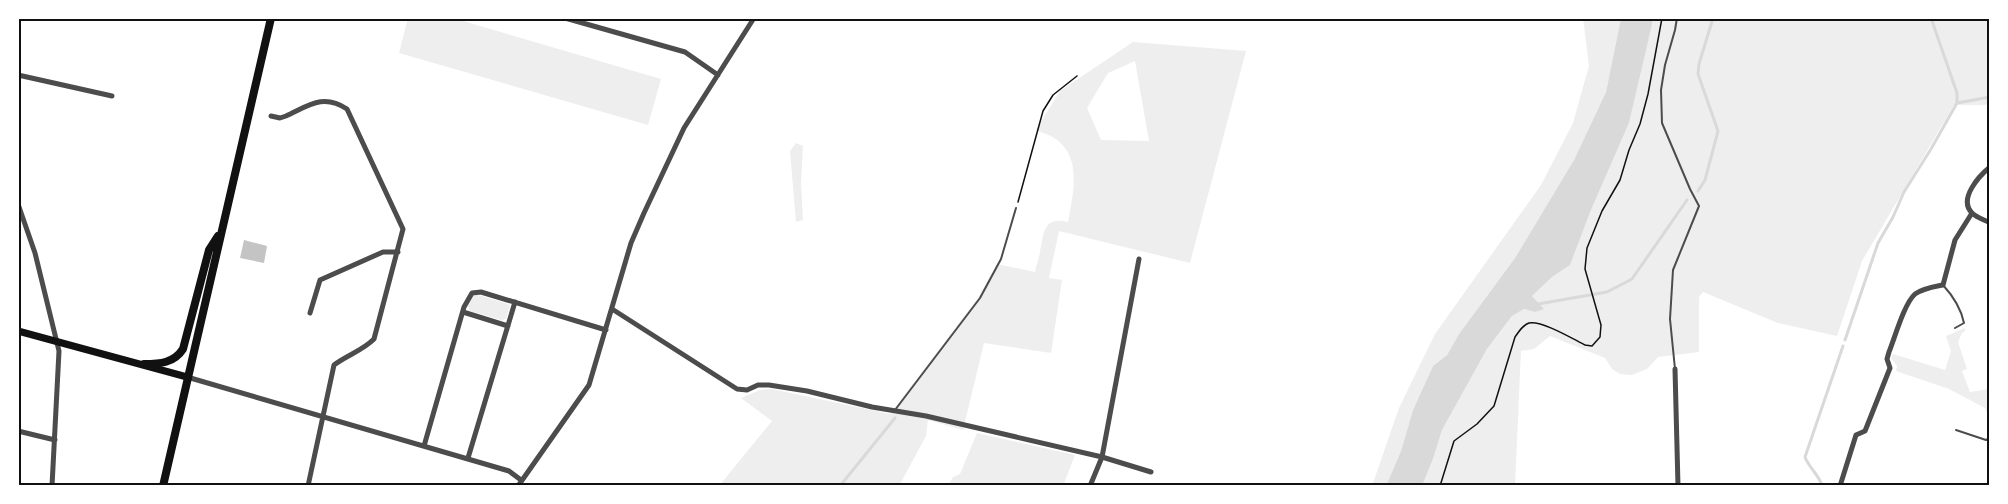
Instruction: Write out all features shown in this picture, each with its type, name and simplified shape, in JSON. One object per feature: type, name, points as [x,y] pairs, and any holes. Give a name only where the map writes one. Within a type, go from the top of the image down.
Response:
[{"type":"main road","points":[[163,486],[271,18]]},
{"type":"main road","points":[[144,364],[173,360],[183,349],[209,250],[222,229]]},
{"type":"main road","points":[[18,331],[187,377]]},
{"type":"street","points":[[565,18],[685,52],[718,75]]},
{"type":"street","points":[[187,377],[509,471],[520,483],[589,384],[631,243],[644,213],[684,128],[754,18]]},
{"type":"street","points":[[18,75],[112,96]]},
{"type":"street","points":[[271,116],[280,118],[320,100],[347,109],[403,229],[374,339],[363,349],[346,356],[334,365],[308,486]]},
{"type":"street","points":[[1990,167],[1973,185],[1968,205],[1972,213],[1990,223]]},
{"type":"street","points":[[18,204],[35,254],[59,351],[52,486]]},
{"type":"street","points":[[1840,486],[1856,435],[1865,431],[1890,368],[1887,359],[1888,352],[1911,299],[1926,288],[1943,285],[1955,240],[1972,213]]},
{"type":"street","points":[[310,313],[320,280],[383,252],[398,252]]},
{"type":"street","points":[[1090,486],[1102,457],[1139,259]]},
{"type":"street","points":[[424,446],[463,312],[472,293],[481,292],[606,330]]},
{"type":"street","points":[[468,458],[515,302]]},
{"type":"street","points":[[612,309],[737,389],[747,390],[758,385],[769,385],[807,391],[1102,457],[1151,472]]},
{"type":"street","points":[[463,312],[508,326]]},
{"type":"street","points":[[1675,369],[1678,486]]},
{"type":"street","points":[[18,431],[55,440]]},
{"type":"lane","points":[[1675,369],[1670,319],[1673,270],[1699,206],[1662,123],[1661,90],[1677,18]]},
{"type":"lane","points":[[895,411],[980,298],[1001,259],[1016,208]]},
{"type":"lane","points":[[1943,285],[1951,294],[1963,317],[1964,323],[1955,328]]},
{"type":"lane","points":[[1956,430],[1986,440],[1990,438]]},
{"type":"path","points":[[1440,486],[1454,441],[1477,424],[1494,406],[1515,336],[1522,327],[1531,322],[1545,325],[1585,345],[1592,346],[1600,337],[1601,331],[1585,269],[1587,248],[1602,211],[1620,180],[1640,124],[1662,18]]},
{"type":"path","points":[[1016,208],[1043,111],[1053,95],[1077,76]]},
{"type":"shaded area","points":[[408,18],[453,18],[661,79],[648,125],[399,53]]},
{"type":"shaded area","points":[[1583,18],[1621,18],[1606,92],[1574,160],[1515,258],[1459,334],[1447,355],[1433,366],[1413,410],[1401,451],[1386,486],[1372,486],[1399,408],[1435,334],[1541,185],[1573,123],[1589,66]]},
{"type":"shaded area","points":[[1621,18],[1652,18],[1652,24],[1629,123],[1570,265],[1552,277],[1532,296],[1544,309],[1535,312],[1524,309],[1512,316],[1487,349],[1442,430],[1422,486],[1386,486],[1401,451],[1413,410],[1433,366],[1447,355],[1459,334],[1515,258],[1574,160],[1606,92]]},
{"type":"shaded area","points":[[1652,18],[1990,18],[1990,103],[1954,105],[1862,261],[1837,336],[1778,323],[1703,292],[1699,297],[1699,352],[1658,357],[1647,369],[1632,375],[1620,374],[1612,369],[1605,358],[1550,336],[1534,349],[1521,351],[1515,486],[1422,486],[1442,430],[1487,349],[1512,316],[1524,309],[1535,312],[1539,304],[1532,296],[1552,277],[1570,265],[1629,123]]},
{"type":"shaded area","points":[[1133,42],[1246,51],[1190,263],[1059,231],[1049,278],[1062,280],[1051,353],[984,343],[963,430],[928,420],[926,436],[899,486],[719,486],[772,421],[741,398],[760,390],[772,389],[890,414],[978,298],[997,264],[1035,272],[1046,228],[1054,221],[1068,222],[1072,200],[1074,176],[1069,155],[1054,138],[1036,130],[1060,91]],"holes":[[[1135,61],[1149,141],[1101,140],[1087,108],[1108,73]]]},
{"type":"shaded area","points":[[796,143],[803,146],[801,183],[803,220],[796,222],[790,151]]},
{"type":"shaded area","points":[[475,294],[508,304],[510,306],[506,319],[501,320],[470,311],[469,299]]},
{"type":"shaded area","points":[[1965,328],[1958,342],[1967,369],[1962,371],[1970,392],[1989,389],[1990,418],[1985,408],[1949,389],[1896,371],[1897,366],[1891,358],[1893,354],[1945,370],[1951,351],[1946,336]]},
{"type":"shaded area","points":[[977,433],[1075,455],[1063,486],[948,486],[953,477],[960,474]]},
{"type":"building","points":[[244,240],[267,246],[264,263],[240,258]]},
{"type":"waterway","points":[[1698,191],[1705,180],[1718,131],[1698,74],[1713,18]]},
{"type":"waterway","points":[[1845,340],[1878,243],[1904,192],[1957,103],[1957,93],[1931,18]]},
{"type":"waterway","points":[[1957,103],[1990,97]]},
{"type":"waterway","points":[[1538,304],[1607,292],[1632,279],[1687,200]]},
{"type":"waterway","points":[[1822,486],[1805,457],[1843,346]]},
{"type":"waterway","points":[[840,486],[895,418]]}]
